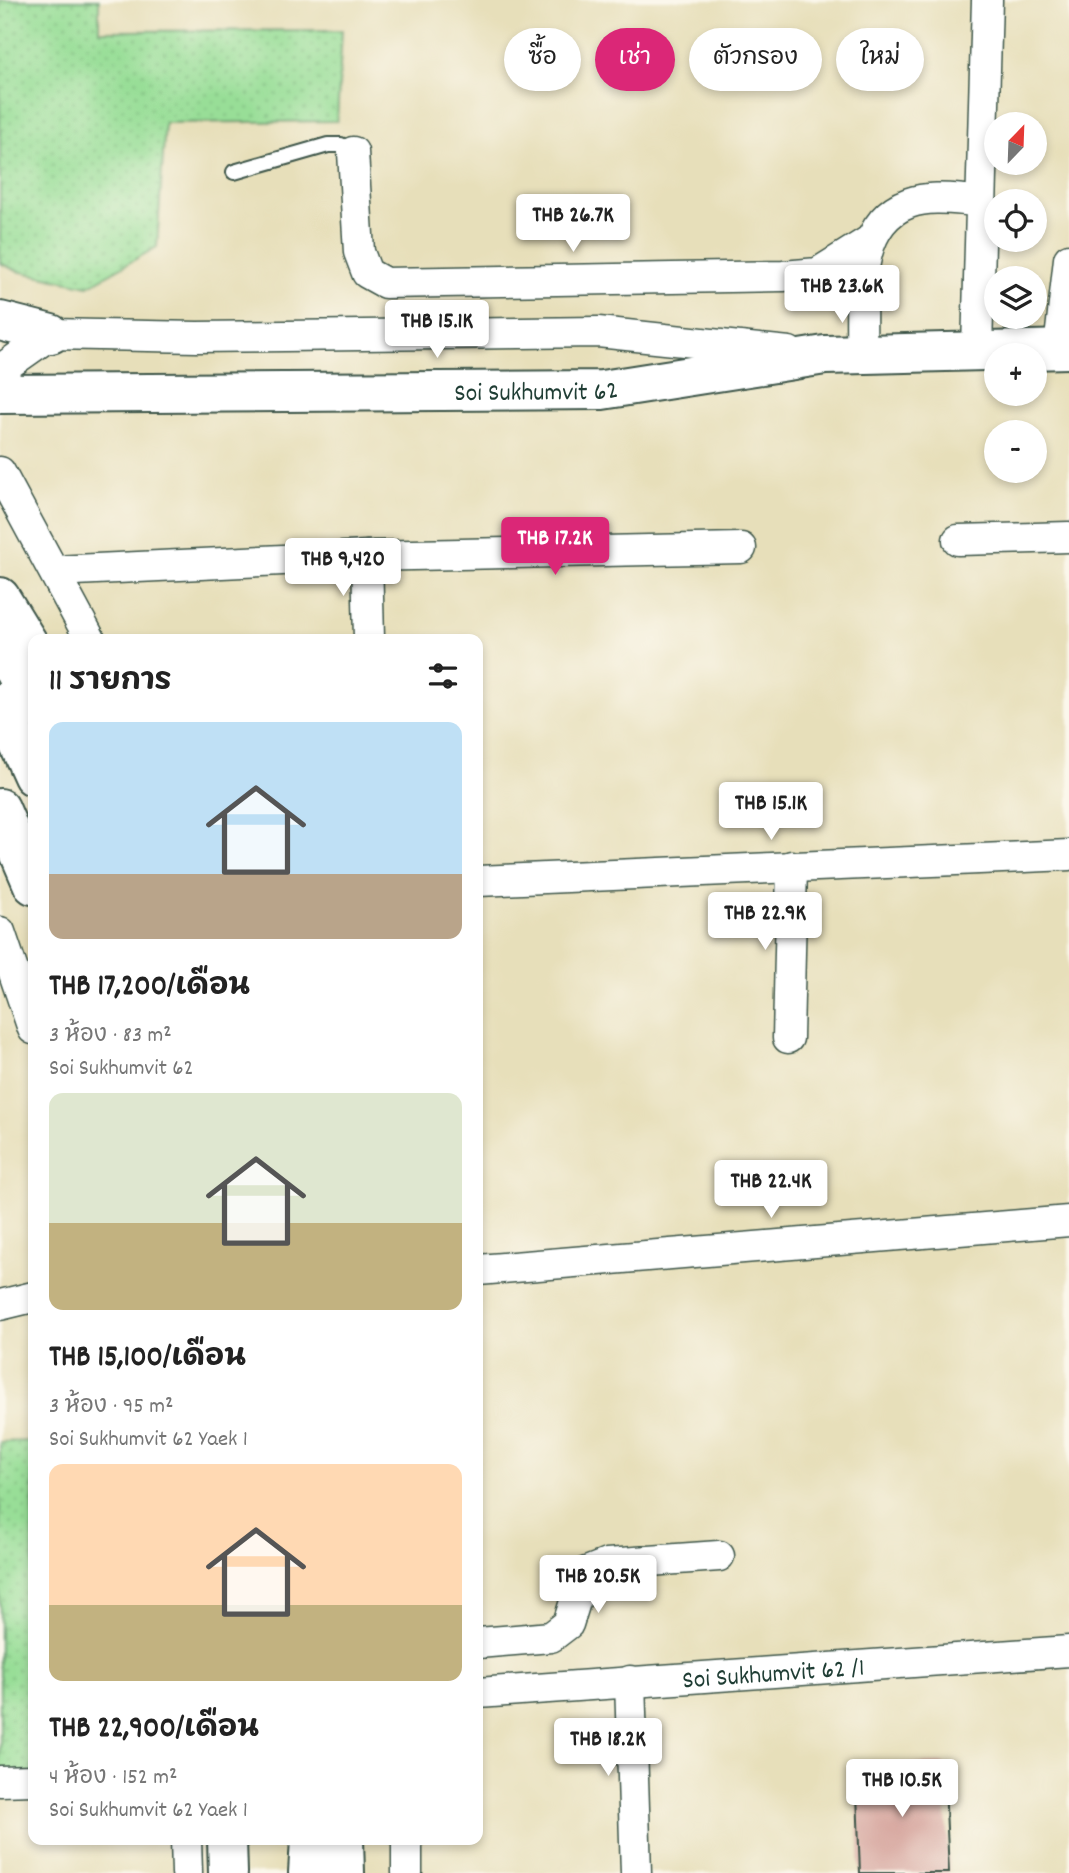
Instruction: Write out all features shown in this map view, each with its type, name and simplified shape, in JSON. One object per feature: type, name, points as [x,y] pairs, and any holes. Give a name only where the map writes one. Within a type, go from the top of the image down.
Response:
[{"type":"main road","points":[[0,321],[51,334]]},
{"type":"main road","name":"Soi Sukhumvit 62","points":[[0,394],[602,390],[843,354],[1064,349]]},
{"type":"main road","points":[[0,597],[28,643]]},
{"type":"main road","points":[[0,644],[28,698]]},
{"type":"main road","points":[[0,703],[28,765]]},
{"type":"main road","points":[[0,808],[28,873]]},
{"type":"main road","points":[[227,1845],[228,1873]]},
{"type":"main road","points":[[286,1873],[287,1845]]},
{"type":"main road","points":[[308,1873],[310,1845]]},
{"type":"main road","points":[[344,1845],[345,1873]]},
{"type":"street","points":[[977,349],[986,0]]},
{"type":"street","points":[[353,152],[359,252],[367,274],[385,283],[783,276],[818,273],[869,241],[885,218],[909,203],[942,198],[980,201]]},
{"type":"street","points":[[0,370],[51,334],[197,337],[598,332],[843,354],[865,268],[869,241]]},
{"type":"street","points":[[1064,349],[1069,259]]},
{"type":"street","points":[[0,472],[87,634]]},
{"type":"street","points":[[958,540],[1069,537]]},
{"type":"street","points":[[54,571],[367,556],[741,548]]},
{"type":"street","points":[[367,556],[369,634]]},
{"type":"street","points":[[483,881],[1069,855]]},
{"type":"street","points":[[788,1038],[792,866]]},
{"type":"street","points":[[0,932],[28,1015]]},
{"type":"street","points":[[483,1270],[1069,1221]]},
{"type":"street","points":[[0,1305],[28,1298]]},
{"type":"street","points":[[483,1643],[551,1637],[568,1625],[584,1573],[607,1564],[719,1556]]},
{"type":"street","name":"Soi Sukhumvit 62 /1","points":[[483,1693],[1069,1651]]},
{"type":"street","points":[[630,1681],[636,1873]]},
{"type":"street","points":[[0,1781],[28,1780]]},
{"type":"street","points":[[186,1845],[187,1873]]},
{"type":"street","points":[[407,1845],[407,1873]]},
{"type":"lane","points":[[234,172],[328,145],[341,145],[353,152]]},
{"type":"green space","points":[[0,0],[99,0],[99,31],[342,30],[337,121],[165,123],[157,247],[88,286],[17,271],[0,263]]},
{"type":"green space","points":[[28,1441],[28,1772],[0,1773],[0,1442]]},
{"type":"building","points":[[944,1763],[949,1873],[860,1873],[856,1766]]}]
